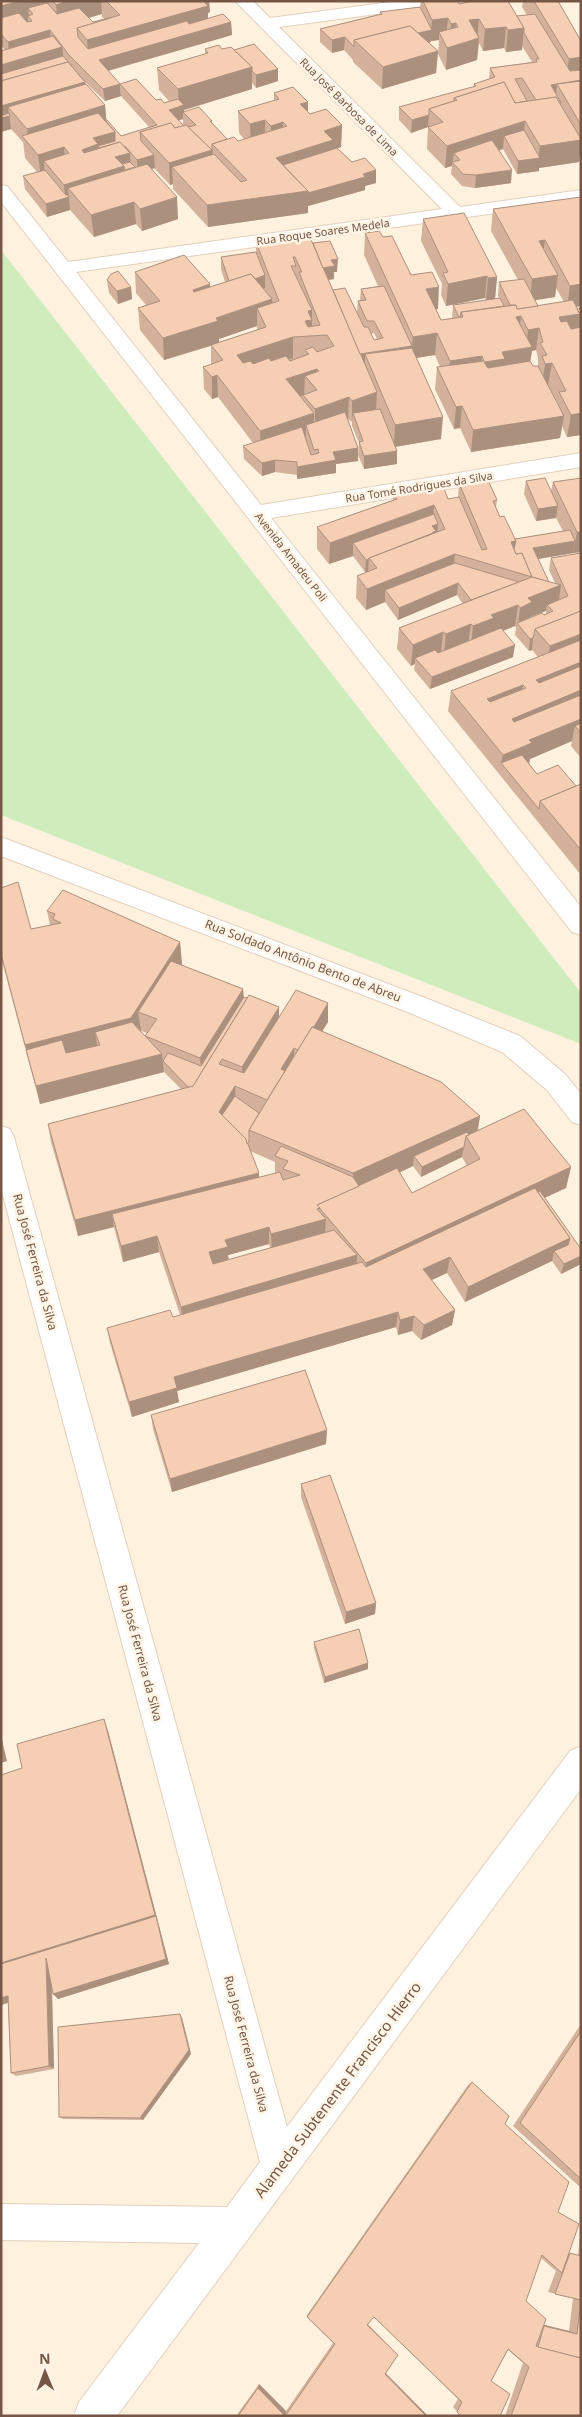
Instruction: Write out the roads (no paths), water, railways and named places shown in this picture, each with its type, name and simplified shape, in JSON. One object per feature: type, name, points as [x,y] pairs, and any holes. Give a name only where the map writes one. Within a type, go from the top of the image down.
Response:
[{"type":"street","name":"Rua José Barbosa de Lima","points":[[243,1],[456,213]]},
{"type":"street","points":[[266,24],[437,1]]},
{"type":"street","name":"Avenida Amadeu Poli","points":[[1,190],[65,268],[581,925]]},
{"type":"street","name":"Rua Roque Soares Medela","points":[[65,268],[581,196]]},
{"type":"street","name":"Rua Tomé Rodrigues da Silva","points":[[257,514],[581,460]]},
{"type":"street","name":"Rua Soldado Antônio Bento de Abreu","points":[[1,846],[419,1006],[511,1044],[556,1082],[581,1114]]},
{"type":"street","name":"Rua José Ferreira da Silva","points":[[1,1137],[280,2168]]},
{"type":"street","name":"Alameda Subtenente Francisco Hierro","points":[[93,2416],[280,2168],[581,1762]]},
{"type":"street","points":[[1,2222],[237,2225]]}]
